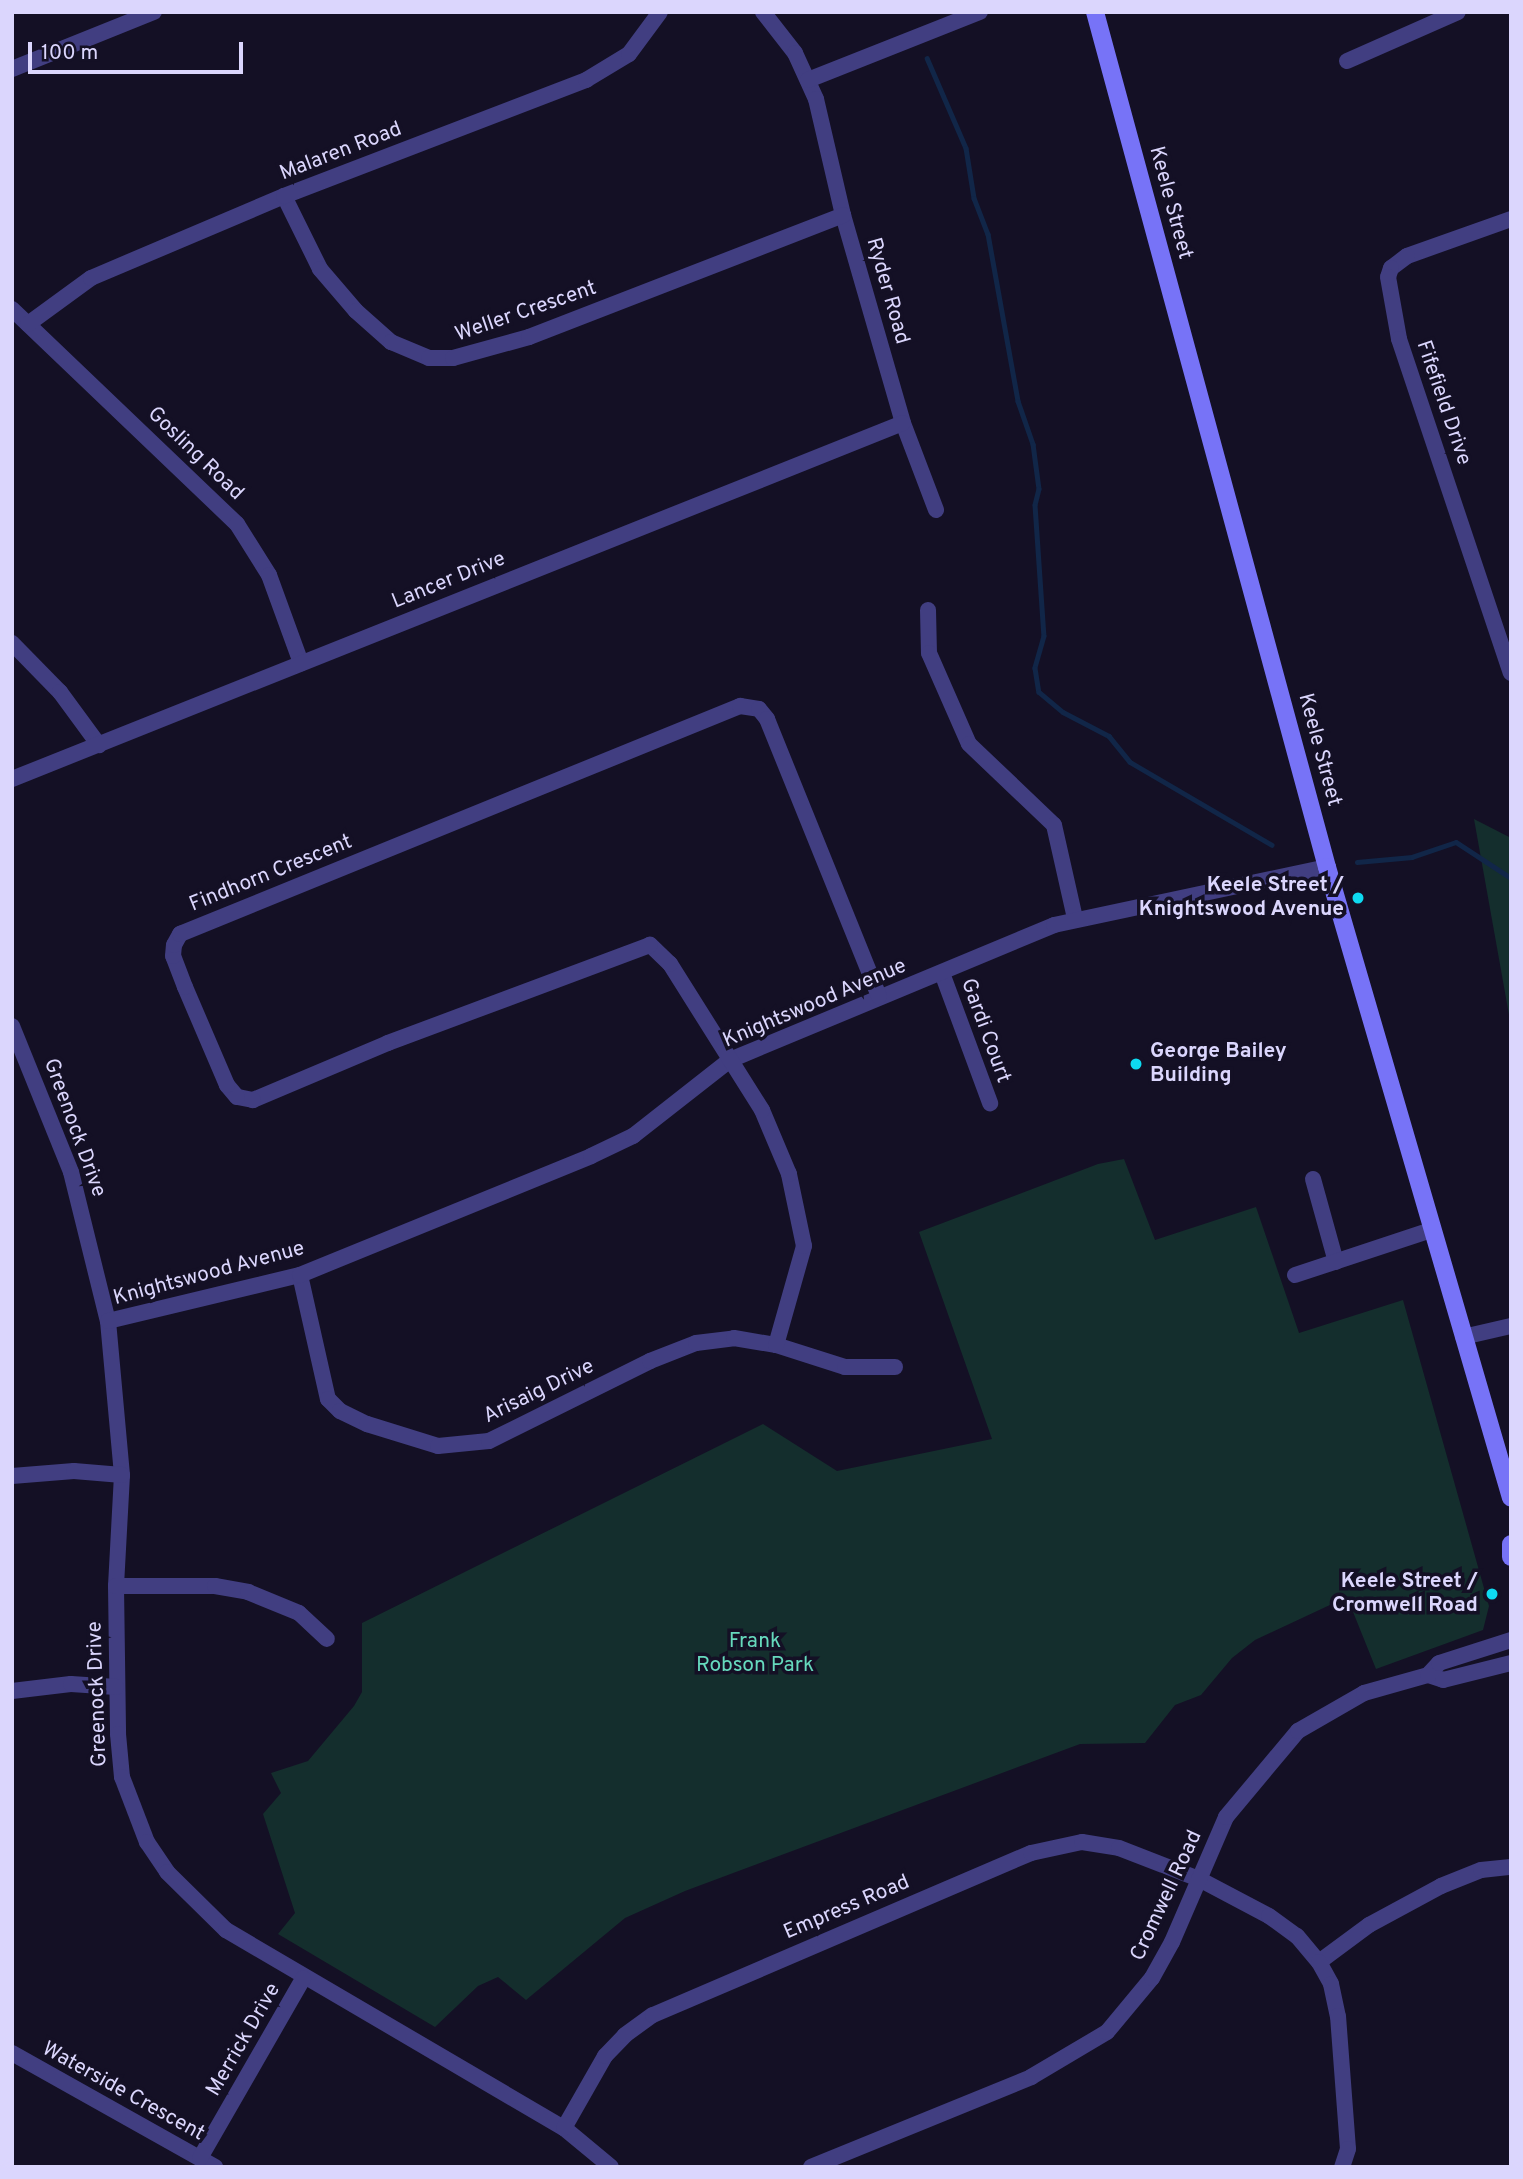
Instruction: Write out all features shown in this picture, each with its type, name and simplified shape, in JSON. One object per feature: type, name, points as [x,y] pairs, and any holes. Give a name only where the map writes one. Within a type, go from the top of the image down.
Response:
[{"type":"main road","name":"Keele Street","points":[[1095,12],[1327,866],[1511,1498]]},
{"type":"main road","points":[[1511,1544],[1511,1557]]},
{"type":"street","points":[[108,12],[114,28]]},
{"type":"street","points":[[12,69],[154,12]]},
{"type":"street","name":"Malaren Road","points":[[28,324],[91,278],[284,197],[586,80],[629,54],[660,12]]},
{"type":"street","name":"Ryder Road","points":[[763,12],[795,53],[808,80],[903,423],[936,510]]},
{"type":"street","points":[[808,80],[980,12]]},
{"type":"street","points":[[1347,61],[1437,16],[1458,12]]},
{"type":"street","name":"Weller Crescent","points":[[284,197],[320,269],[356,311],[391,342],[429,358],[453,358],[529,337],[844,215]]},
{"type":"street","name":"Fifefield Drive","points":[[1511,219],[1407,256],[1391,268],[1388,277],[1399,339],[1511,673]]},
{"type":"street","name":"Gosling Road","points":[[12,309],[237,524],[269,575],[301,663]]},
{"type":"street","name":"Lancer Drive","points":[[12,779],[903,423]]},
{"type":"street","points":[[928,610],[929,653],[956,720],[969,744],[1054,825],[1074,918]]},
{"type":"street","points":[[12,643],[60,692],[99,745]]},
{"type":"street","name":"Findhorn Crescent","points":[[730,1060],[670,964],[650,944],[388,1043],[253,1100],[237,1097],[185,987],[173,956],[174,945],[180,934],[740,706],[759,709],[767,719],[879,996]]},
{"type":"street","name":"Knightswood Avenue","points":[[108,1321],[300,1275],[622,1141],[730,1060],[879,996],[1074,918],[1327,866]]},
{"type":"street","name":"Gardi Court","points":[[942,973],[990,1103]]},
{"type":"street","name":"Greenock Drive","points":[[12,1026],[71,1172],[108,1321],[121,1475],[116,1586],[116,1687],[122,1777],[147,1842],[198,1906],[226,1930],[303,1979],[564,2128],[611,2167]]},
{"type":"street","points":[[730,1060],[762,1110],[789,1174],[799,1212],[804,1246],[776,1345]]},
{"type":"street","points":[[1313,1179],[1336,1262]]},
{"type":"street","points":[[1295,1275],[1431,1230]]},
{"type":"street","name":"Arisaig Drive","points":[[300,1275],[328,1399],[340,1411],[367,1424],[438,1446],[489,1441],[650,1361],[696,1343],[734,1338],[776,1345],[845,1367],[895,1367]]},
{"type":"street","points":[[1462,1337],[1511,1326]]},
{"type":"street","points":[[12,1476],[74,1471],[121,1475]]},
{"type":"street","points":[[116,1586],[215,1586],[248,1591],[299,1613],[327,1639]]},
{"type":"street","name":"Cromwell Road","points":[[811,2167],[1031,2077],[1107,2032],[1152,1978],[1226,1817],[1298,1731],[1364,1693],[1428,1675],[1439,1663],[1511,1640]]},
{"type":"street","name":"Cromwell Road","points":[[1428,1675],[1443,1680],[1511,1664]]},
{"type":"street","points":[[12,1691],[71,1684],[116,1687]]},
{"type":"street","name":"Empress Road","points":[[564,2128],[605,2056],[625,2035],[653,2015],[1031,1853],[1082,1842],[1119,1848],[1199,1880],[1269,1916],[1297,1936],[1319,1962],[1331,1984],[1338,2016],[1348,2149],[1342,2167]]},
{"type":"street","points":[[1319,1962],[1369,1925],[1441,1886],[1481,1870],[1511,1867]]},
{"type":"street","name":"Merrick Drive","points":[[207,2162],[303,1979]]},
{"type":"street","name":"Waterside Crescent","points":[[12,2053],[207,2162]]},
{"type":"green space","points":[[1474,819],[1511,838],[1511,1026]]},
{"type":"green space","name":"Frank Robson Park","points":[[1124,1159],[1155,1240],[1256,1207],[1299,1333],[1403,1300],[1489,1606],[1483,1630],[1376,1669],[1347,1597],[1255,1640],[1232,1658],[1201,1695],[1175,1705],[1145,1743],[1080,1744],[685,1891],[625,1918],[526,2000],[498,1977],[478,1986],[435,2027],[278,1934],[295,1913],[263,1814],[281,1793],[271,1773],[308,1761],[354,1706],[362,1692],[362,1623],[763,1424],[837,1471],[992,1439],[919,1232],[1098,1164]]},
{"type":"waterway","points":[[927,58],[966,148],[974,198],[988,234],[1018,401],[1033,444],[1039,489],[1035,505],[1044,636],[1035,668],[1039,692],[1063,712],[1109,736],[1130,762],[1272,845]]},
{"type":"waterway","points":[[1357,862],[1412,857],[1456,842],[1511,878]]},
{"type":"place","name":"Keele Street / Knightswood Avenue","points":[[1358,898]]},
{"type":"place","name":"George Bailey Building","points":[[1136,1064]]},
{"type":"place","name":"Keele Street / Cromwell Road","points":[[1492,1594]]}]
